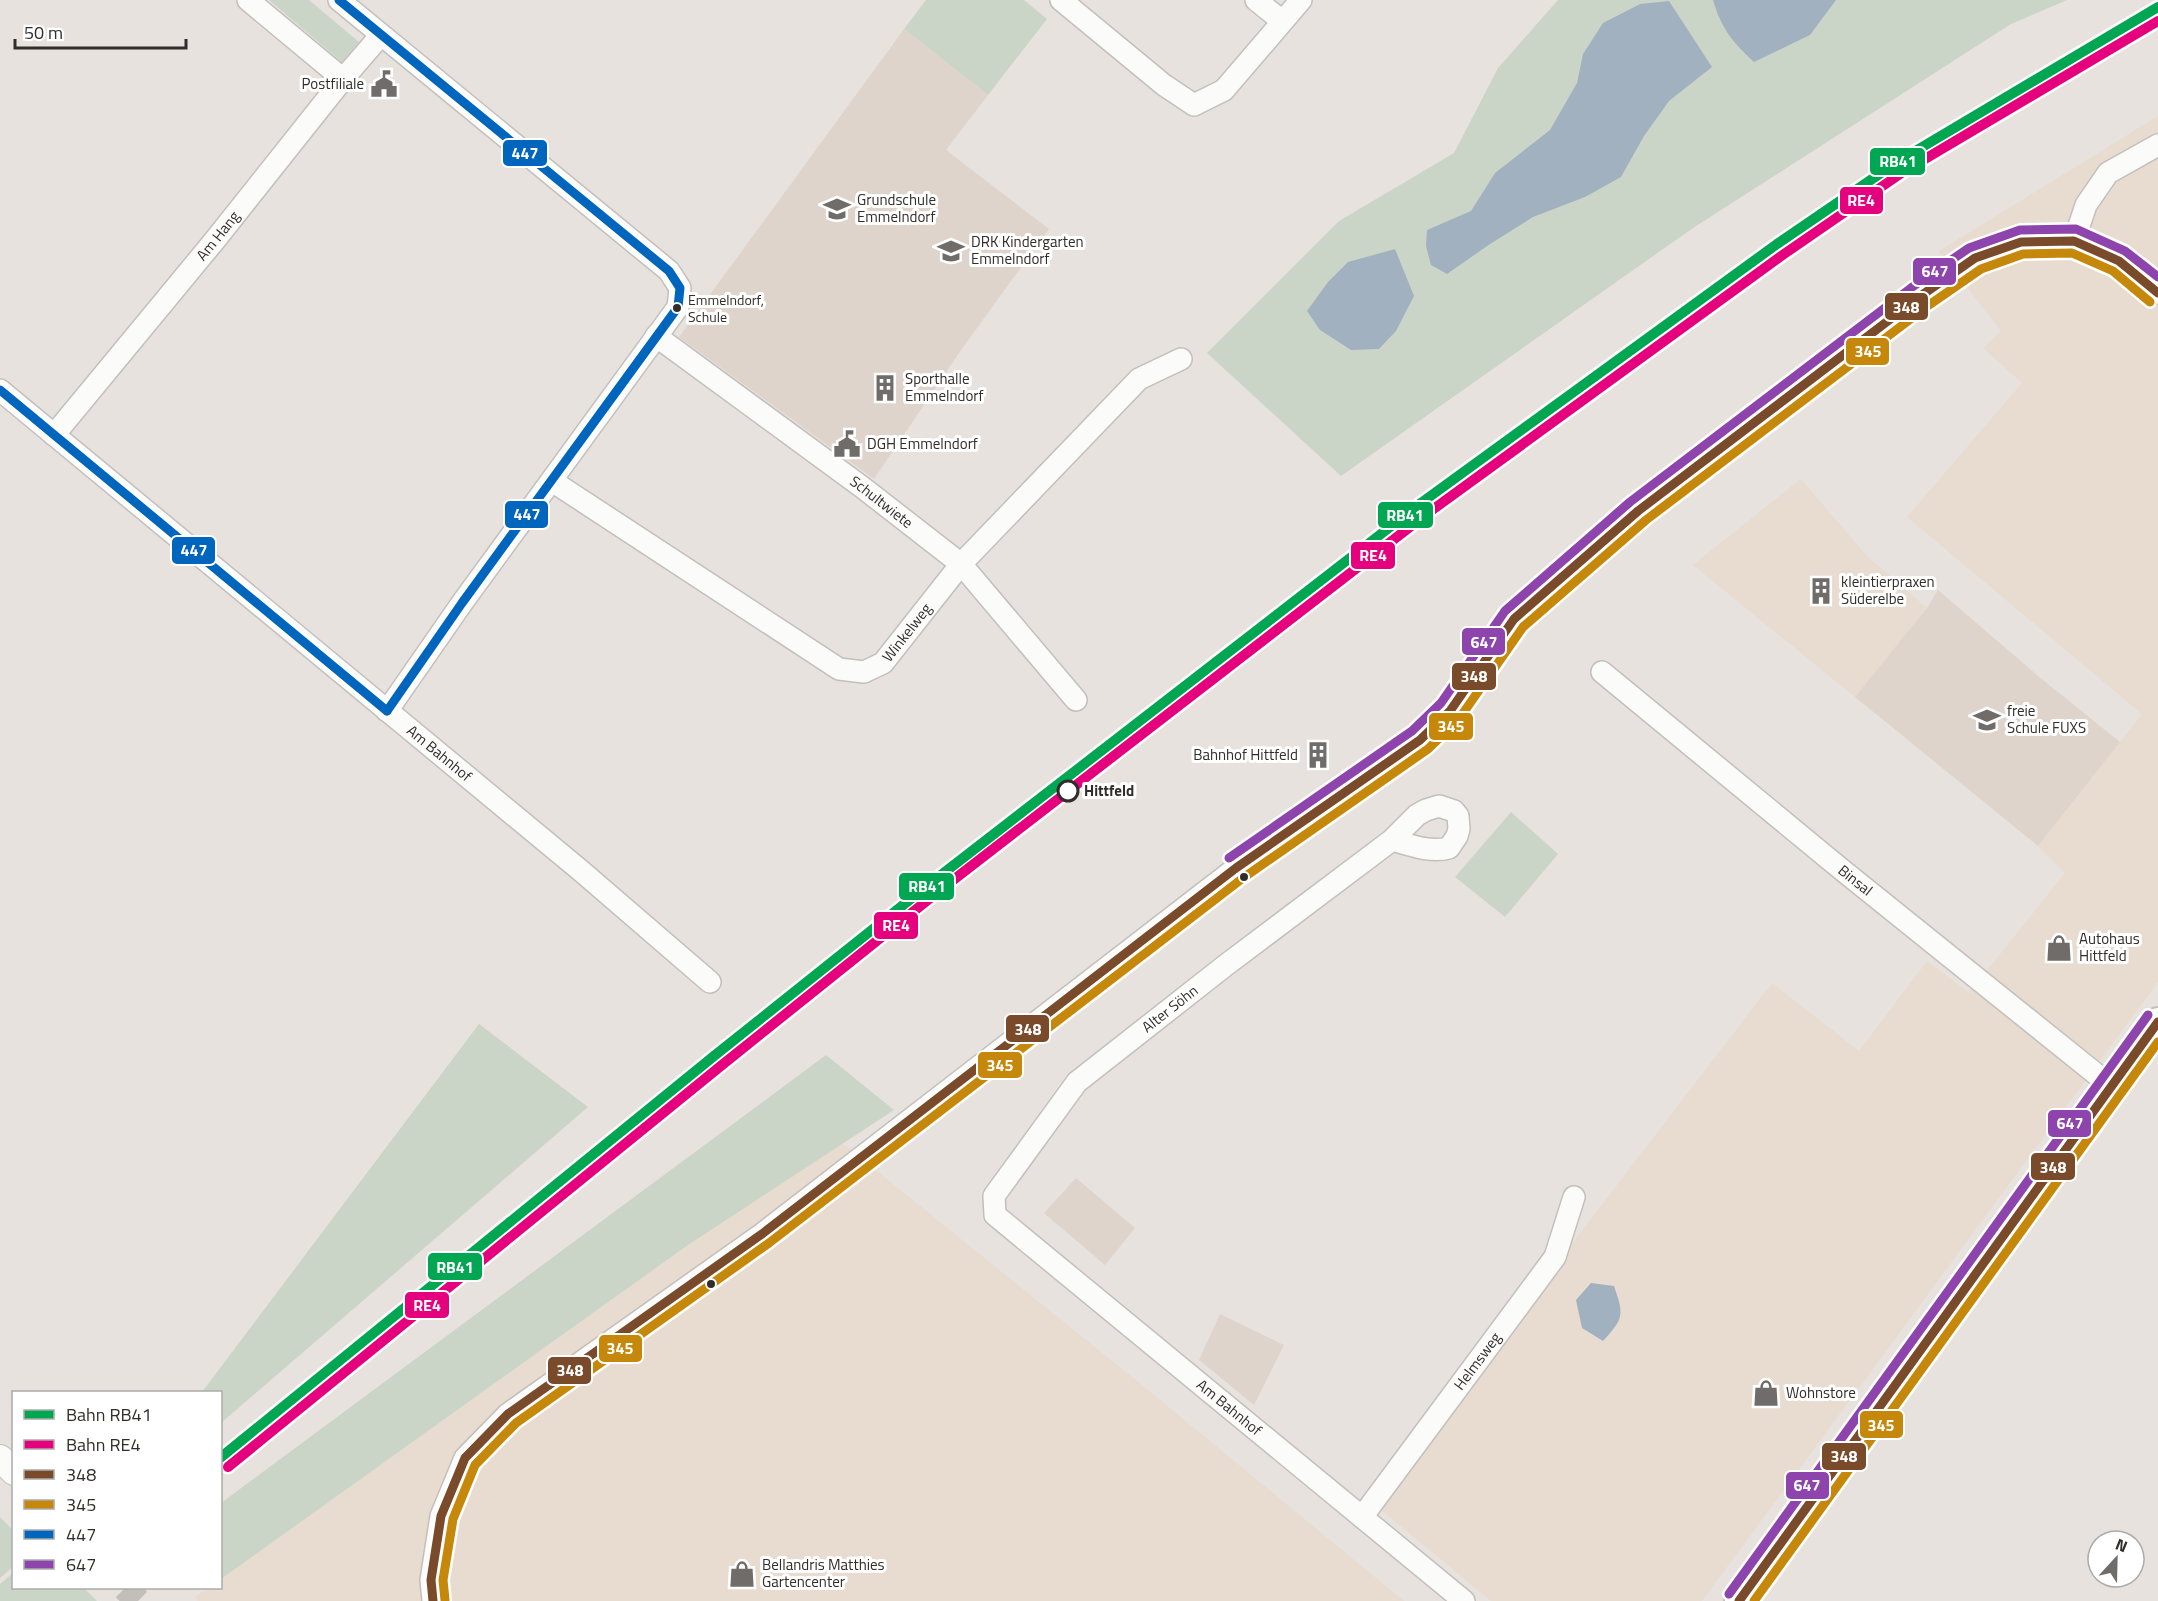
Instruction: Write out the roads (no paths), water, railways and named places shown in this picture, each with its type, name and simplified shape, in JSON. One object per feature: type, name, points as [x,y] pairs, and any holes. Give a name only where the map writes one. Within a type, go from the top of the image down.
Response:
[{"type":"main road","points":[[1739,1601],[2158,1022]]},
{"type":"street","points":[[248,0],[343,79]]},
{"type":"street","points":[[339,0],[669,271],[680,288],[678,307],[462,603],[387,711]]},
{"type":"street","points":[[1061,0],[1164,85],[1194,105],[1224,90],[1300,0]]},
{"type":"street","points":[[1256,0],[1282,21]]},
{"type":"street","name":"Am Hang","points":[[54,435],[381,35]]},
{"type":"street","points":[[2074,241],[2086,205],[2108,173],[2158,145]]},
{"type":"street","points":[[433,1601],[431,1580],[441,1516],[465,1458],[508,1414],[762,1234],[1236,868],[1420,740],[1450,711],[1514,619],[1638,512],[1922,295],[1975,258],[2021,242],[2074,241],[2119,261],[2158,292]]},
{"type":"street","name":"Schultwiete","points":[[657,336],[962,564],[1076,700]]},
{"type":"street","name":"Winkelweg","points":[[552,481],[839,669],[864,672],[883,663],[962,564],[1139,380],[1181,359]]},
{"type":"street","name":"Am Bahnhof","points":[[0,390],[580,870],[710,982]]},
{"type":"street","name":"Binsal","points":[[1602,672],[2111,1086]]},
{"type":"street","name":"Alter Söhn","points":[[995,1215],[994,1196],[1077,1082],[1235,958],[1392,840]]},
{"type":"street","name":"Helmsweg","points":[[1362,1517],[1555,1257],[1574,1197]]},
{"type":"street","name":"Am Bahnhof","points":[[995,1215],[1464,1601]]},
{"type":"street","points":[[0,1458],[12,1470]]},
{"type":"water","points":[[1713,0],[1836,0],[1810,35],[1754,62],[1729,34]]},
{"type":"water","points":[[1669,1],[1712,67],[1669,101],[1644,136],[1621,177],[1585,197],[1533,217],[1447,274],[1431,265],[1426,246],[1427,230],[1471,211],[1495,173],[1550,130],[1577,83],[1583,54],[1603,23],[1640,4]]},
{"type":"water","points":[[1395,249],[1414,296],[1396,331],[1379,349],[1351,350],[1320,330],[1307,311],[1328,282],[1348,262]]},
{"type":"water","points":[[1591,1283],[1614,1286],[1619,1304],[1618,1321],[1603,1341],[1582,1328],[1576,1300]]},
{"type":"tunnel","points":[[126,1589],[138,1601]]},
{"type":"rail line","name":"RB41","points":[[222,1456],[714,1056],[932,882],[1421,503],[1777,244],[1897,162],[2158,7]]},
{"type":"rail line","name":"RE4","points":[[228,1467],[939,891],[1428,513],[1784,254],[1903,172],[2158,21]]},
{"type":"place","name":"Postfiliale","points":[[384,84]]},
{"type":"place","name":"Grundschule Emmelndorf","points":[[837,209]]},
{"type":"place","name":"DRK Kindergarten Emmelndorf","points":[[951,251]]},
{"type":"place","name":"Emmelndorf, Schule","points":[[677,308]]},
{"type":"place","name":"Sporthalle Emmelndorf","points":[[885,388]]},
{"type":"place","name":"DGH Emmelndorf","points":[[847,444]]},
{"type":"place","name":"kleintierpraxen Süderelbe","points":[[1821,591]]},
{"type":"place","name":"freie Schule FUXS","points":[[1987,720]]},
{"type":"place","name":"Bahnhof Hittfeld","points":[[1318,755]]},
{"type":"place","name":"Hittfeld","points":[[1068,791]]},
{"type":"place","name":"Autohaus Hittfeld","points":[[2059,948]]},
{"type":"place","name":"Wohnstore","points":[[1766,1393]]},
{"type":"place","name":"Bellandris Matthies Gartencenter","points":[[742,1574]]}]
